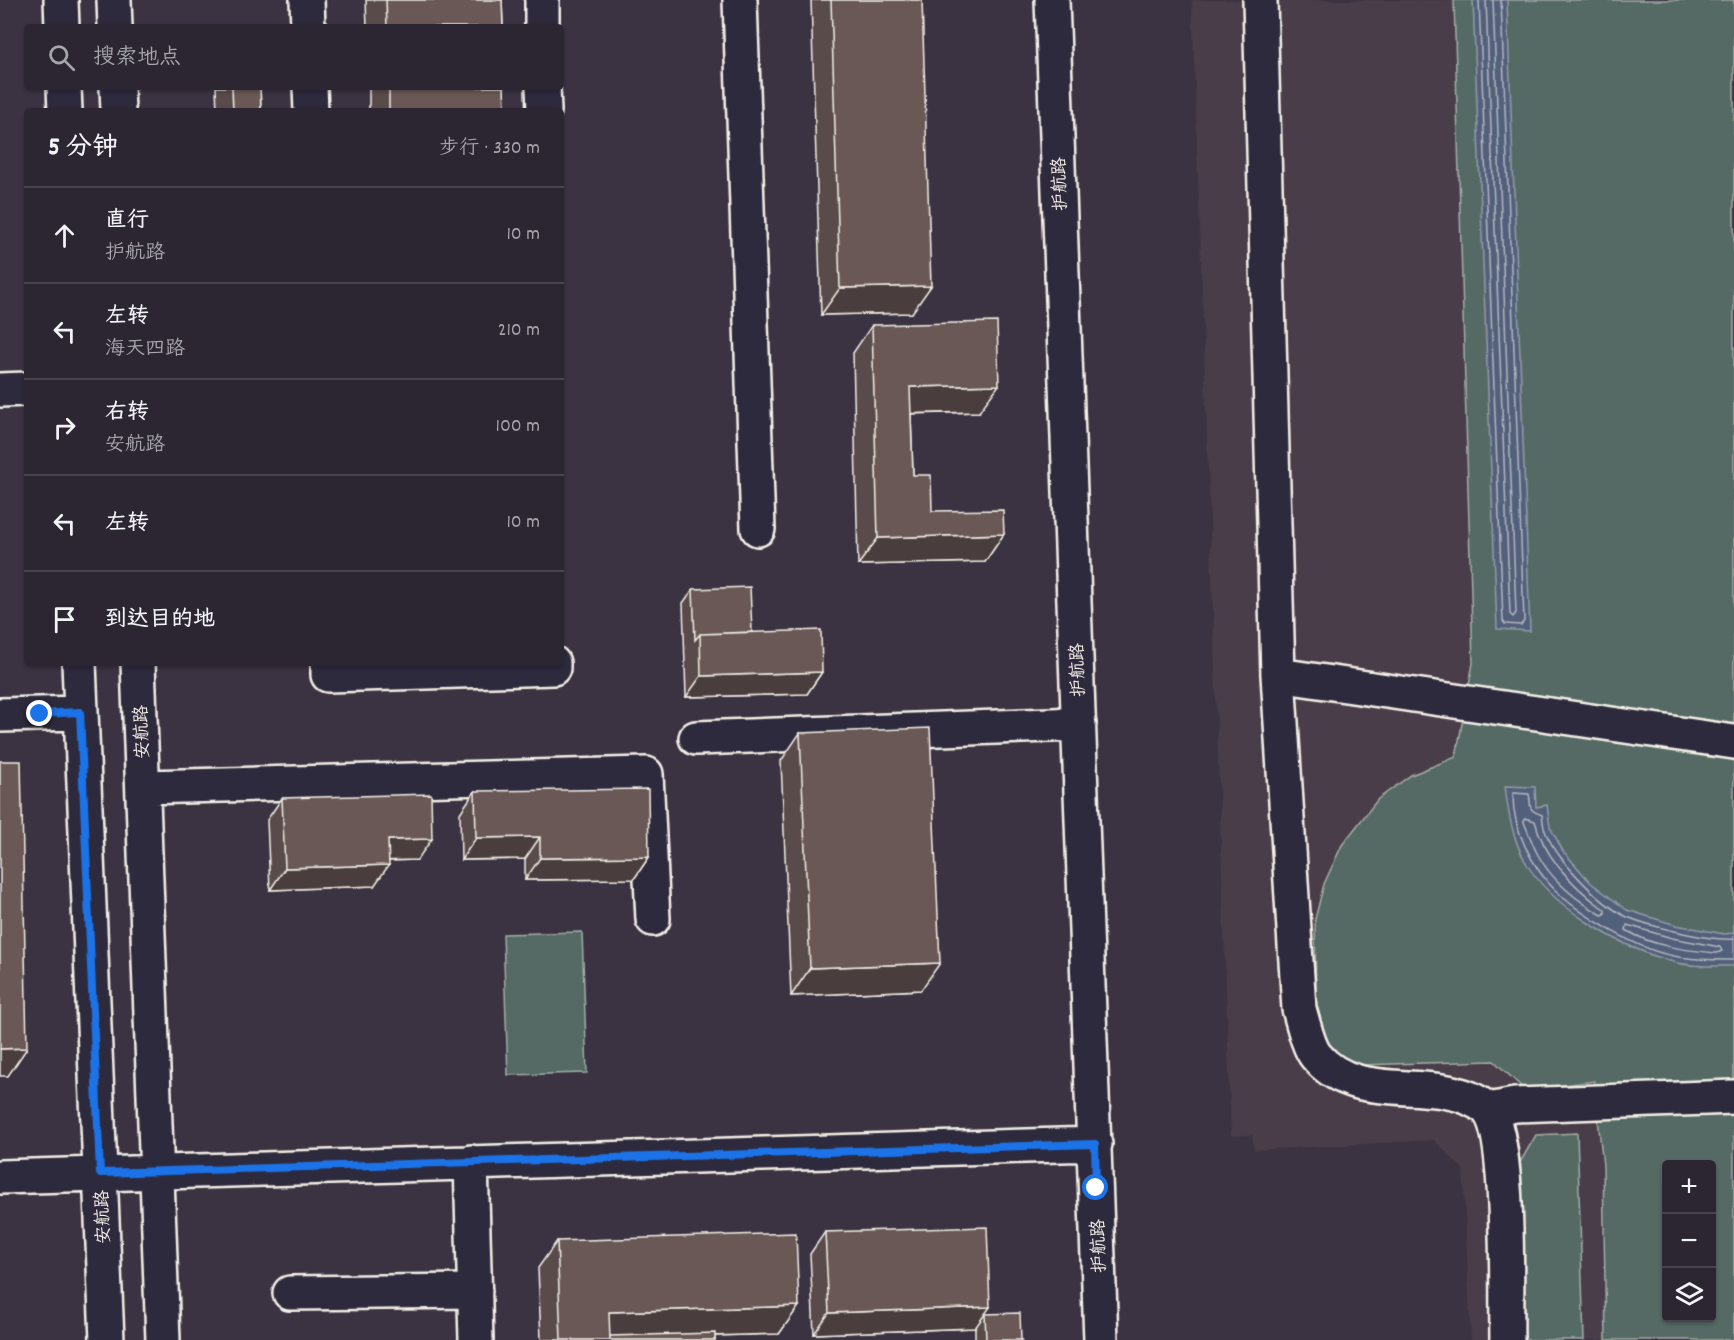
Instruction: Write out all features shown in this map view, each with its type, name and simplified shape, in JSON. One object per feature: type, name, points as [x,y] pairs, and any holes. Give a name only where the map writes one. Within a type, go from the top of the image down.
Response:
[{"type":"street","points":[[61,0],[62,24]]},
{"type":"street","points":[[114,0],[115,24]]},
{"type":"street","points":[[307,0],[308,24]]},
{"type":"street","points":[[542,0],[542,24]]},
{"type":"street","points":[[740,0],[758,529]]},
{"type":"street","name":"护航路","points":[[1052,0],[1101,1340]]},
{"type":"street","points":[[1260,0],[1278,675],[1299,1009],[1314,1054],[1332,1073],[1362,1084],[1447,1091],[1474,1101],[1489,1110],[1498,1132],[1504,1185],[1507,1340]]},
{"type":"street","points":[[64,90],[65,108]]},
{"type":"street","points":[[117,90],[118,108]]},
{"type":"street","points":[[310,90],[311,108]]},
{"type":"street","points":[[543,90],[544,108]]},
{"type":"street","points":[[0,390],[24,389]]},
{"type":"street","name":"安航路","points":[[79,666],[107,1340]]},
{"type":"street","name":"安航路","points":[[138,666],[163,1340]]},
{"type":"street","points":[[328,666],[328,675],[553,668],[553,666]]},
{"type":"street","points":[[1278,675],[1734,742]]},
{"type":"street","points":[[0,715],[80,712]]},
{"type":"street","points":[[696,738],[1079,724]]},
{"type":"street","points":[[143,787],[646,774],[653,919]]},
{"type":"street","points":[[1489,1110],[1515,1105],[1734,1097]]},
{"type":"street","points":[[0,1177],[1095,1144]]},
{"type":"street","points":[[471,1162],[476,1340]]},
{"type":"street","points":[[290,1293],[475,1291]]},
{"type":"shaded area","points":[[1192,0],[1734,0],[1734,1340],[1471,1340],[1463,1169],[1434,1140],[1254,1150],[1252,1135],[1231,1136]]},
{"type":"green space","points":[[1454,0],[1734,0],[1734,1340],[1606,1340],[1603,1166],[1594,1081],[1525,1090],[1494,1061],[1358,1065],[1334,1053],[1322,1037],[1316,1010],[1315,919],[1324,884],[1342,845],[1378,799],[1411,775],[1456,757],[1473,663]]},
{"type":"green space","points":[[582,932],[587,1073],[508,1075],[503,934]]},
{"type":"green space","points":[[1577,1133],[1584,1340],[1517,1340],[1515,1171],[1536,1135]]},
{"type":"water","points":[[1473,0],[1507,0],[1530,631],[1497,629]]},
{"type":"water","points":[[1505,786],[1535,787],[1536,807],[1547,805],[1550,827],[1563,851],[1591,883],[1627,910],[1676,925],[1724,934],[1734,933],[1734,966],[1685,964],[1650,955],[1609,935],[1569,909],[1537,878],[1525,861],[1511,824]]},
{"type":"building","points":[[386,0],[502,0],[503,24],[387,24]]},
{"type":"building","points":[[831,0],[922,0],[931,286],[840,288]]},
{"type":"building","points":[[232,90],[260,90],[261,108],[233,108]]},
{"type":"building","points":[[389,90],[504,90],[505,108],[389,108]]},
{"type":"building","points":[[997,322],[999,385],[910,387],[913,475],[931,475],[932,511],[1003,510],[1004,534],[878,538],[872,325]]},
{"type":"building","points":[[750,587],[752,632],[700,634],[695,640],[693,589]]},
{"type":"building","points":[[821,630],[822,672],[701,676],[700,634]]},
{"type":"building","points":[[930,728],[940,963],[810,968],[800,733]]},
{"type":"building","points":[[0,761],[21,761],[27,1048],[0,1049]]},
{"type":"building","points":[[648,789],[649,857],[540,858],[540,837],[476,838],[475,791]]},
{"type":"building","points":[[431,794],[432,839],[388,840],[389,865],[285,868],[282,798]]},
{"type":"building","points":[[987,1227],[990,1307],[829,1313],[825,1232]]},
{"type":"building","points":[[796,1233],[799,1306],[609,1312],[610,1340],[561,1340],[557,1241]]},
{"type":"building","points":[[1020,1313],[1021,1340],[986,1340],[985,1314]]},
{"type":"building","points":[[715,1333],[715,1340],[610,1340],[610,1336]]},
{"type":"route","points":[[40,714],[80,712],[100,1173],[1095,1144],[1096,1188]]}]
